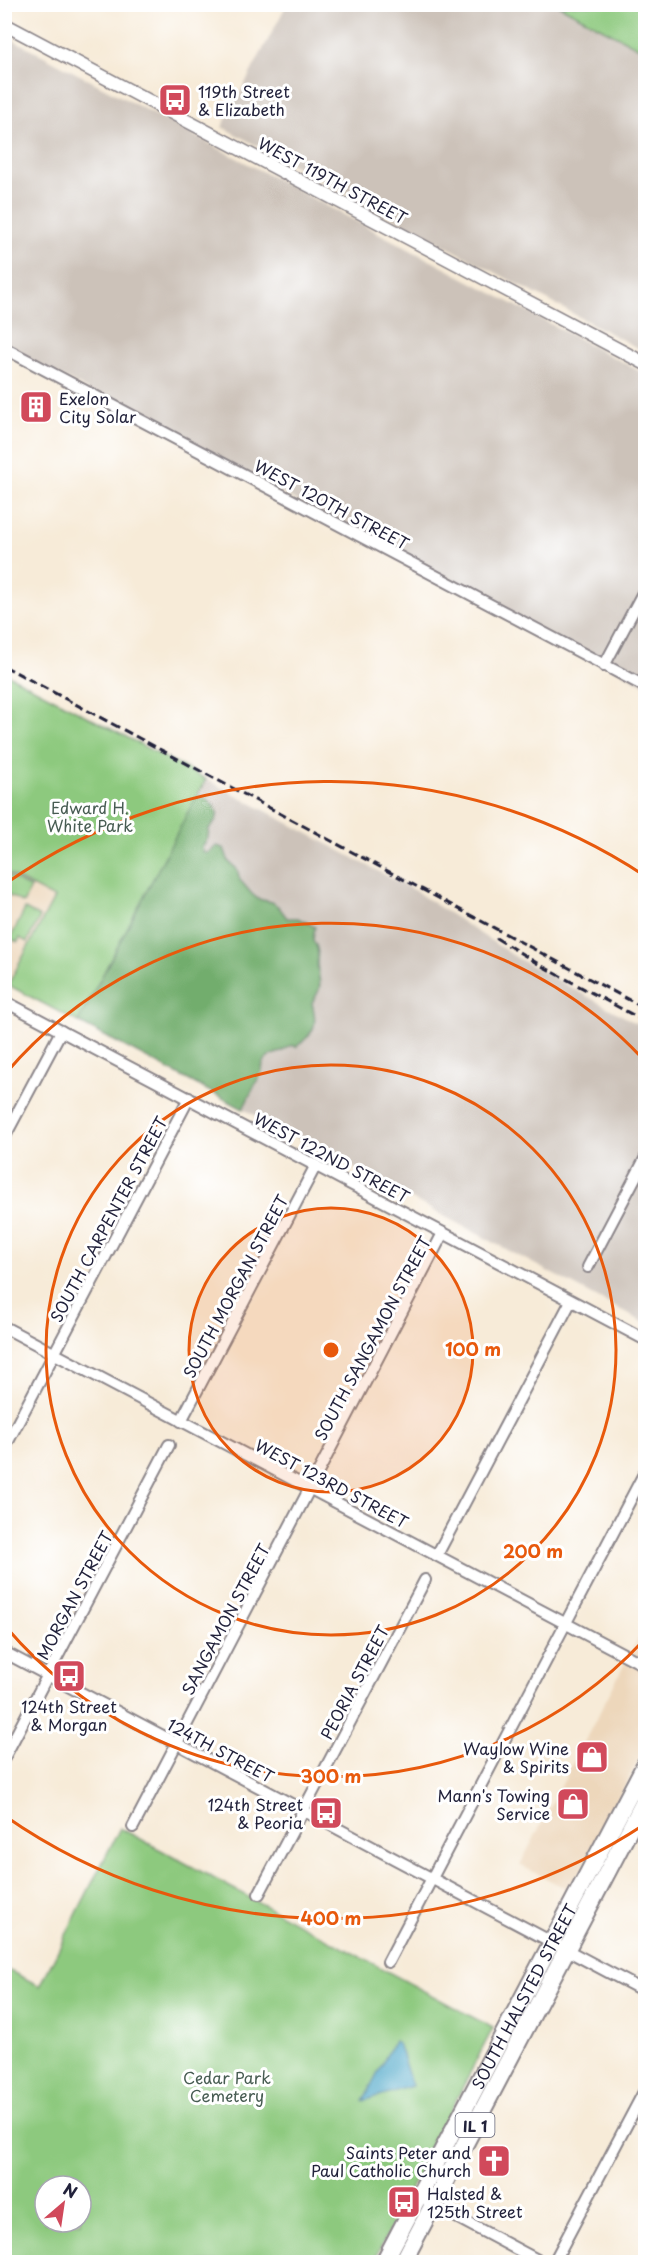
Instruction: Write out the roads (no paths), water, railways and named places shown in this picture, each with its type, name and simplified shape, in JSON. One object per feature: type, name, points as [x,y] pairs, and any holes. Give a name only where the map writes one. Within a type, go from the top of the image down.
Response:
[{"type":"main road","name":"SOUTH HALSTED STREET","points":[[559,1946],[645,1763]]},
{"type":"main road","name":"SOUTH HALSTED STREET","points":[[384,2262],[425,2201],[559,1946],[645,1798]]},
{"type":"main road","name":"SOUTH HALSTED STREET","points":[[403,2262],[425,2201]]},
{"type":"street","name":"WEST 119TH STREET","points":[[4,24],[645,364]]},
{"type":"street","name":"WEST 120TH STREET","points":[[4,348],[645,687]]},
{"type":"street","points":[[604,666],[645,587]]},
{"type":"street","name":"WEST 122ND STREET","points":[[4,1001],[645,1340]]},
{"type":"street","points":[[4,1138],[61,1031]]},
{"type":"street","name":"SOUTH CARPENTER STREET","points":[[4,1449],[189,1098]]},
{"type":"street","points":[[588,1267],[645,1157]]},
{"type":"street","name":"SOUTH MORGAN STREET","points":[[181,1421],[316,1165]]},
{"type":"street","name":"SOUTH SANGAMON STREET","points":[[310,1488],[443,1233]]},
{"type":"street","points":[[437,1555],[571,1301]]},
{"type":"street","name":"WEST 123RD STREET","points":[[4,1327],[645,1666]]},
{"type":"street","name":"MORGAN STREET","points":[[4,1758],[170,1445]]},
{"type":"street","points":[[388,1962],[645,1470]]},
{"type":"street","name":"SANGAMON STREET","points":[[133,1827],[310,1488]]},
{"type":"street","name":"PEORIA STREET","points":[[259,1894],[425,1580]]},
{"type":"street","name":"124TH STREET","points":[[4,1652],[645,1992]]},
{"type":"street","points":[[554,2262],[645,2088]]},
{"type":"street","points":[[425,2201],[541,2262]]},
{"type":"water","points":[[394,2041],[398,2043],[412,2086],[363,2101]]},
{"type":"railway","points":[[4,666],[646,1009]]},
{"type":"railway","points":[[496,938],[540,965],[646,1022]]},
{"type":"place","name":"119th Street & Elizabeth","points":[[175,100]]},
{"type":"place","name":"Exelon City Solar","points":[[36,407]]},
{"type":"place","name":"124th Street & Morgan","points":[[69,1676]]},
{"type":"place","name":"Waylow Wine & Spirits","points":[[592,1757]]},
{"type":"place","name":"Mann's Towing Service","points":[[573,1804]]},
{"type":"place","name":"124th Street & Peoria","points":[[326,1813]]},
{"type":"place","name":"Saints Peter and Paul Catholic Church","points":[[494,2161]]},
{"type":"place","name":"Halsted & 125th Street","points":[[404,2202]]},
{"type":"park label","name":"Edward H. White Park","points":[[90,816]]},
{"type":"park label","name":"Cedar Park Cemetery","points":[[227,2086]]}]
